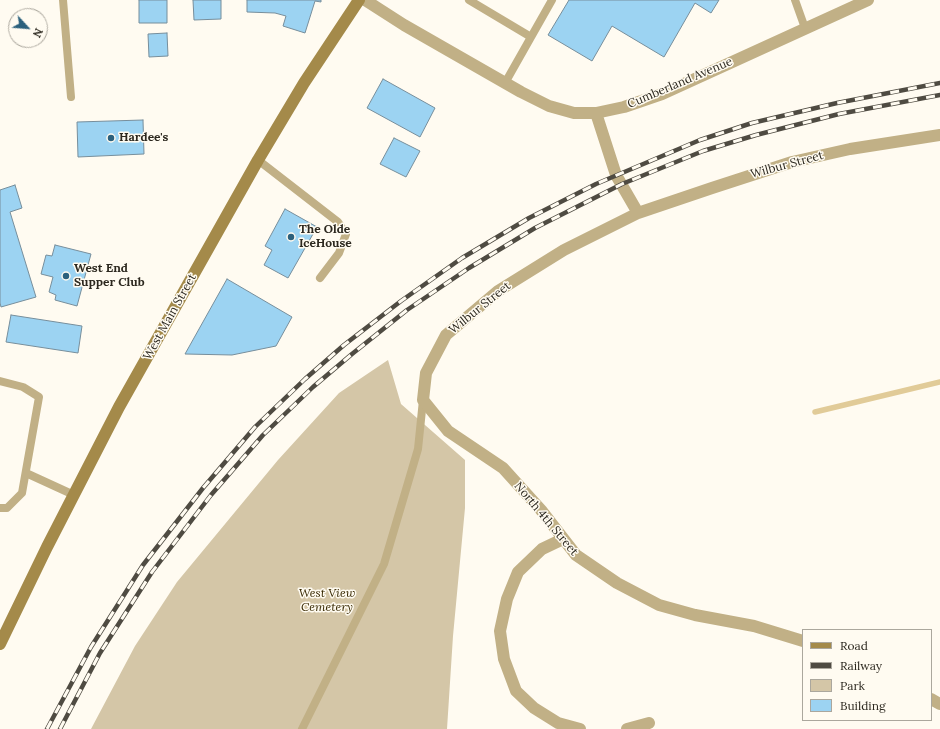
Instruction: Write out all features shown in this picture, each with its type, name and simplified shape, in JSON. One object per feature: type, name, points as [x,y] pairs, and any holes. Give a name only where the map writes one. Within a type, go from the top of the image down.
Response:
[{"type":"main road","name":"West Main Street","points":[[0,644],[47,547],[119,407],[258,160],[304,82],[359,0]]},
{"type":"street","name":"Cumberland Avenue","points":[[365,0],[404,25],[505,83],[549,106],[574,113],[596,113],[624,107],[662,94],[868,0]]},
{"type":"street","points":[[596,113],[616,175],[638,213]]},
{"type":"street","name":"Wilbur Street","points":[[423,400],[426,373],[446,335],[498,291],[564,250],[638,213],[792,162],[850,149],[940,135]]},
{"type":"street","name":"North 4th Street","points":[[423,400],[448,431],[502,468],[541,510],[576,556],[617,583],[659,605],[695,615],[754,626],[802,642]]},
{"type":"street","points":[[564,539],[542,549],[518,572],[507,599],[500,631],[504,659],[516,691],[534,708],[558,723],[580,729]]},
{"type":"street","points":[[627,729],[649,723]]},
{"type":"lane","points":[[63,0],[71,97]]},
{"type":"lane","points":[[469,0],[531,38]]},
{"type":"lane","points":[[505,83],[552,0]]},
{"type":"lane","points":[[796,0],[805,28]]},
{"type":"lane","points":[[258,160],[338,222],[346,234],[339,253],[320,278]]},
{"type":"lane","points":[[0,381],[23,387],[39,397],[22,493],[7,508],[0,508]]},
{"type":"lane","points":[[302,729],[384,564],[418,449],[423,400]]},
{"type":"lane","points":[[26,473],[74,495]]},
{"type":"green space","name":"West View Cemetery","points":[[388,360],[401,404],[465,460],[465,508],[453,636],[447,729],[91,729],[135,646],[177,582],[278,460],[339,393]]},
{"type":"building","points":[[139,0],[167,0],[167,23],[139,23]]},
{"type":"building","points":[[193,0],[221,0],[221,19],[194,20]]},
{"type":"building","points":[[247,0],[321,0],[321,2],[315,1],[305,33],[283,26],[286,16],[275,13],[247,12]]},
{"type":"building","points":[[569,0],[719,0],[711,13],[695,3],[664,57],[612,26],[592,61],[548,35]]},
{"type":"building","points":[[167,33],[168,56],[149,57],[148,34]]},
{"type":"building","points":[[383,79],[435,108],[420,137],[367,108]]},
{"type":"building","name":"Hardee's","points":[[143,120],[144,154],[78,157],[77,122]]},
{"type":"building","points":[[394,138],[420,151],[406,177],[380,164]]},
{"type":"building","points":[[15,185],[22,208],[10,212],[36,297],[1,307],[0,190]]},
{"type":"building","name":"The Olde IceHouse","points":[[285,209],[317,227],[288,278],[264,265],[272,250],[265,246]]},
{"type":"building","name":"West End Supper Club","points":[[55,245],[91,254],[77,306],[55,300],[56,295],[49,292],[53,277],[41,274],[46,255],[52,256]]},
{"type":"building","points":[[227,279],[292,317],[276,346],[232,355],[185,354]]},
{"type":"building","points":[[11,315],[82,326],[78,353],[6,342]]},
{"type":"waterway","points":[[815,412],[940,382]]},
{"type":"railway","points":[[47,729],[91,647],[143,565],[203,488],[255,427],[305,379],[344,345],[401,301],[462,258],[529,218],[596,184],[700,140],[752,123],[837,103],[940,83]]},
{"type":"railway","points":[[60,729],[100,653],[152,572],[211,495],[263,435],[313,387],[407,310],[469,268],[535,228],[622,184],[703,151],[756,135],[839,114],[940,95]]},
{"type":"place","name":"Hardee's","points":[[111,138]]},
{"type":"place","name":"The Olde IceHouse","points":[[291,237]]},
{"type":"place","name":"West End Supper Club","points":[[66,276]]}]
